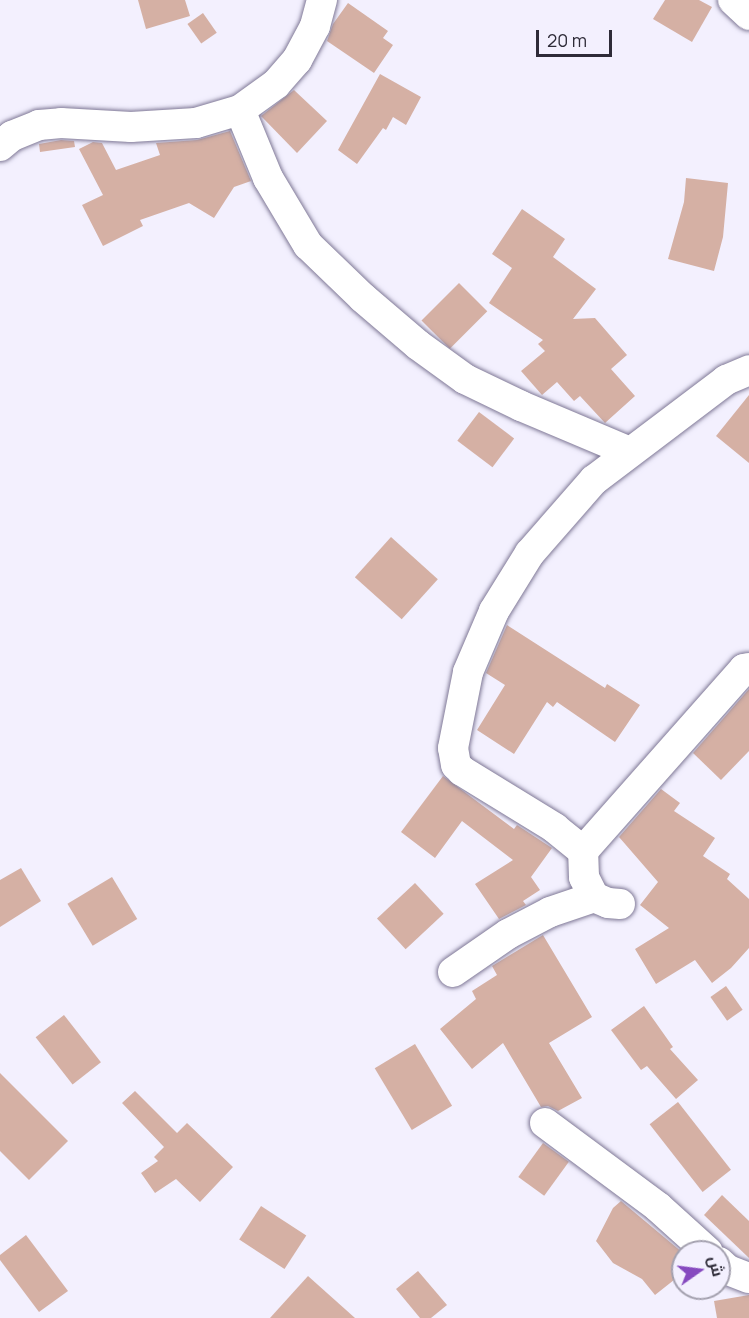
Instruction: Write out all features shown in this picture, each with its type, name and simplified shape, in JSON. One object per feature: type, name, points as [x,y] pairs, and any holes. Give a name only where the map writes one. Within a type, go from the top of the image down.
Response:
[{"type":"street","points":[[0,146],[12,136],[39,124],[131,127],[196,123],[240,110],[276,84],[297,60],[315,26],[322,0]]},
{"type":"street","points":[[733,0],[749,15]]},
{"type":"street","points":[[240,110],[268,178],[308,245],[372,306],[418,345],[465,379],[520,406],[630,452]]},
{"type":"street","points":[[583,851],[555,828],[462,771],[456,765],[453,748],[468,672],[494,611],[530,554],[594,480],[726,380],[749,370]]},
{"type":"street","points":[[453,972],[508,934],[550,912],[607,901],[584,877],[583,851],[744,669],[749,668]]},
{"type":"street","points":[[545,1123],[658,1207],[695,1240]]},
{"type":"street","points":[[731,1271],[749,1278]]},
{"type":"building","points":[[138,0],[185,0],[190,16],[146,29]]},
{"type":"building","points":[[665,0],[699,0],[712,7],[692,42],[653,19]]},
{"type":"building","points":[[348,3],[388,31],[383,38],[393,45],[374,73],[327,41],[333,24]]},
{"type":"building","points":[[203,13],[217,33],[201,44],[187,24]]},
{"type":"building","points":[[380,74],[421,97],[406,125],[393,117],[386,130],[383,128],[357,164],[338,150]]},
{"type":"building","points":[[294,90],[327,121],[297,153],[261,116]]},
{"type":"building","points":[[230,131],[251,181],[234,187],[214,218],[189,203],[140,220],[143,226],[103,246],[82,205],[103,195],[79,149],[93,142],[102,143],[116,170],[160,155],[156,143],[197,140]]},
{"type":"building","points":[[61,140],[74,141],[75,147],[40,152],[39,144]]},
{"type":"building","points":[[686,178],[728,183],[723,237],[714,271],[668,259],[684,202]]},
{"type":"building","points":[[522,209],[565,239],[553,257],[596,289],[573,319],[595,318],[627,355],[611,369],[635,396],[605,423],[580,396],[574,401],[557,382],[542,395],[521,371],[545,351],[538,344],[543,340],[489,303],[512,268],[492,254]]},
{"type":"building","points":[[459,283],[487,311],[450,349],[422,320]]},
{"type":"building","points":[[749,395],[749,463],[716,436]]},
{"type":"building","points":[[479,412],[514,438],[492,467],[457,441]]},
{"type":"building","points":[[391,537],[438,579],[402,619],[355,577]]},
{"type":"building","points":[[507,625],[605,688],[607,684],[640,705],[615,742],[557,702],[553,707],[547,702],[514,754],[477,730],[505,685],[486,673]]},
{"type":"building","points":[[749,689],[749,751],[721,780],[693,753]]},
{"type":"building","points":[[443,776],[514,829],[517,825],[552,848],[531,877],[540,890],[523,901],[526,905],[499,919],[475,884],[513,860],[462,821],[435,858],[401,832]]},
{"type":"building","points":[[661,789],[680,803],[674,811],[715,838],[703,856],[730,874],[727,879],[749,899],[749,948],[731,968],[712,983],[695,960],[656,984],[635,949],[669,928],[640,905],[658,882],[619,837]]},
{"type":"building","points":[[21,868],[41,901],[0,927],[0,880]]},
{"type":"building","points":[[112,877],[137,919],[93,946],[67,904]]},
{"type":"building","points":[[415,883],[444,914],[406,949],[377,918]]},
{"type":"building","points":[[543,935],[592,1017],[549,1043],[582,1098],[558,1111],[548,1106],[541,1107],[503,1043],[472,1069],[440,1029],[476,999],[472,991],[497,975],[492,966]]},
{"type":"building","points":[[726,986],[743,1010],[727,1021],[710,997]]},
{"type":"building","points":[[644,1006],[673,1047],[670,1049],[698,1080],[676,1099],[647,1066],[641,1070],[611,1030]]},
{"type":"building","points":[[64,1015],[101,1062],[73,1084],[36,1037]]},
{"type":"building","points":[[415,1044],[452,1106],[412,1130],[375,1068]]},
{"type":"building","points":[[0,1073],[68,1141],[29,1180],[0,1151]]},
{"type":"building","points":[[135,1091],[177,1133],[187,1123],[233,1167],[200,1202],[176,1179],[155,1193],[141,1173],[158,1161],[154,1157],[164,1147],[122,1103]]},
{"type":"building","points":[[678,1102],[731,1170],[703,1192],[650,1124]]},
{"type":"building","points":[[543,1143],[569,1162],[544,1196],[518,1177]]},
{"type":"building","points":[[722,1195],[749,1221],[749,1258],[731,1240],[704,1215]]},
{"type":"building","points":[[621,1201],[671,1243],[671,1282],[655,1295],[642,1279],[613,1263],[596,1241],[613,1208]]},
{"type":"building","points":[[261,1206],[306,1235],[285,1269],[239,1240]]},
{"type":"building","points":[[26,1235],[68,1291],[39,1312],[0,1260],[0,1255]]},
{"type":"building","points":[[418,1271],[447,1305],[431,1318],[420,1318],[396,1289]]},
{"type":"building","points":[[308,1276],[355,1318],[270,1318]]},
{"type":"building","points":[[749,1295],[749,1318],[717,1318],[714,1301],[731,1300],[731,1298]]}]
